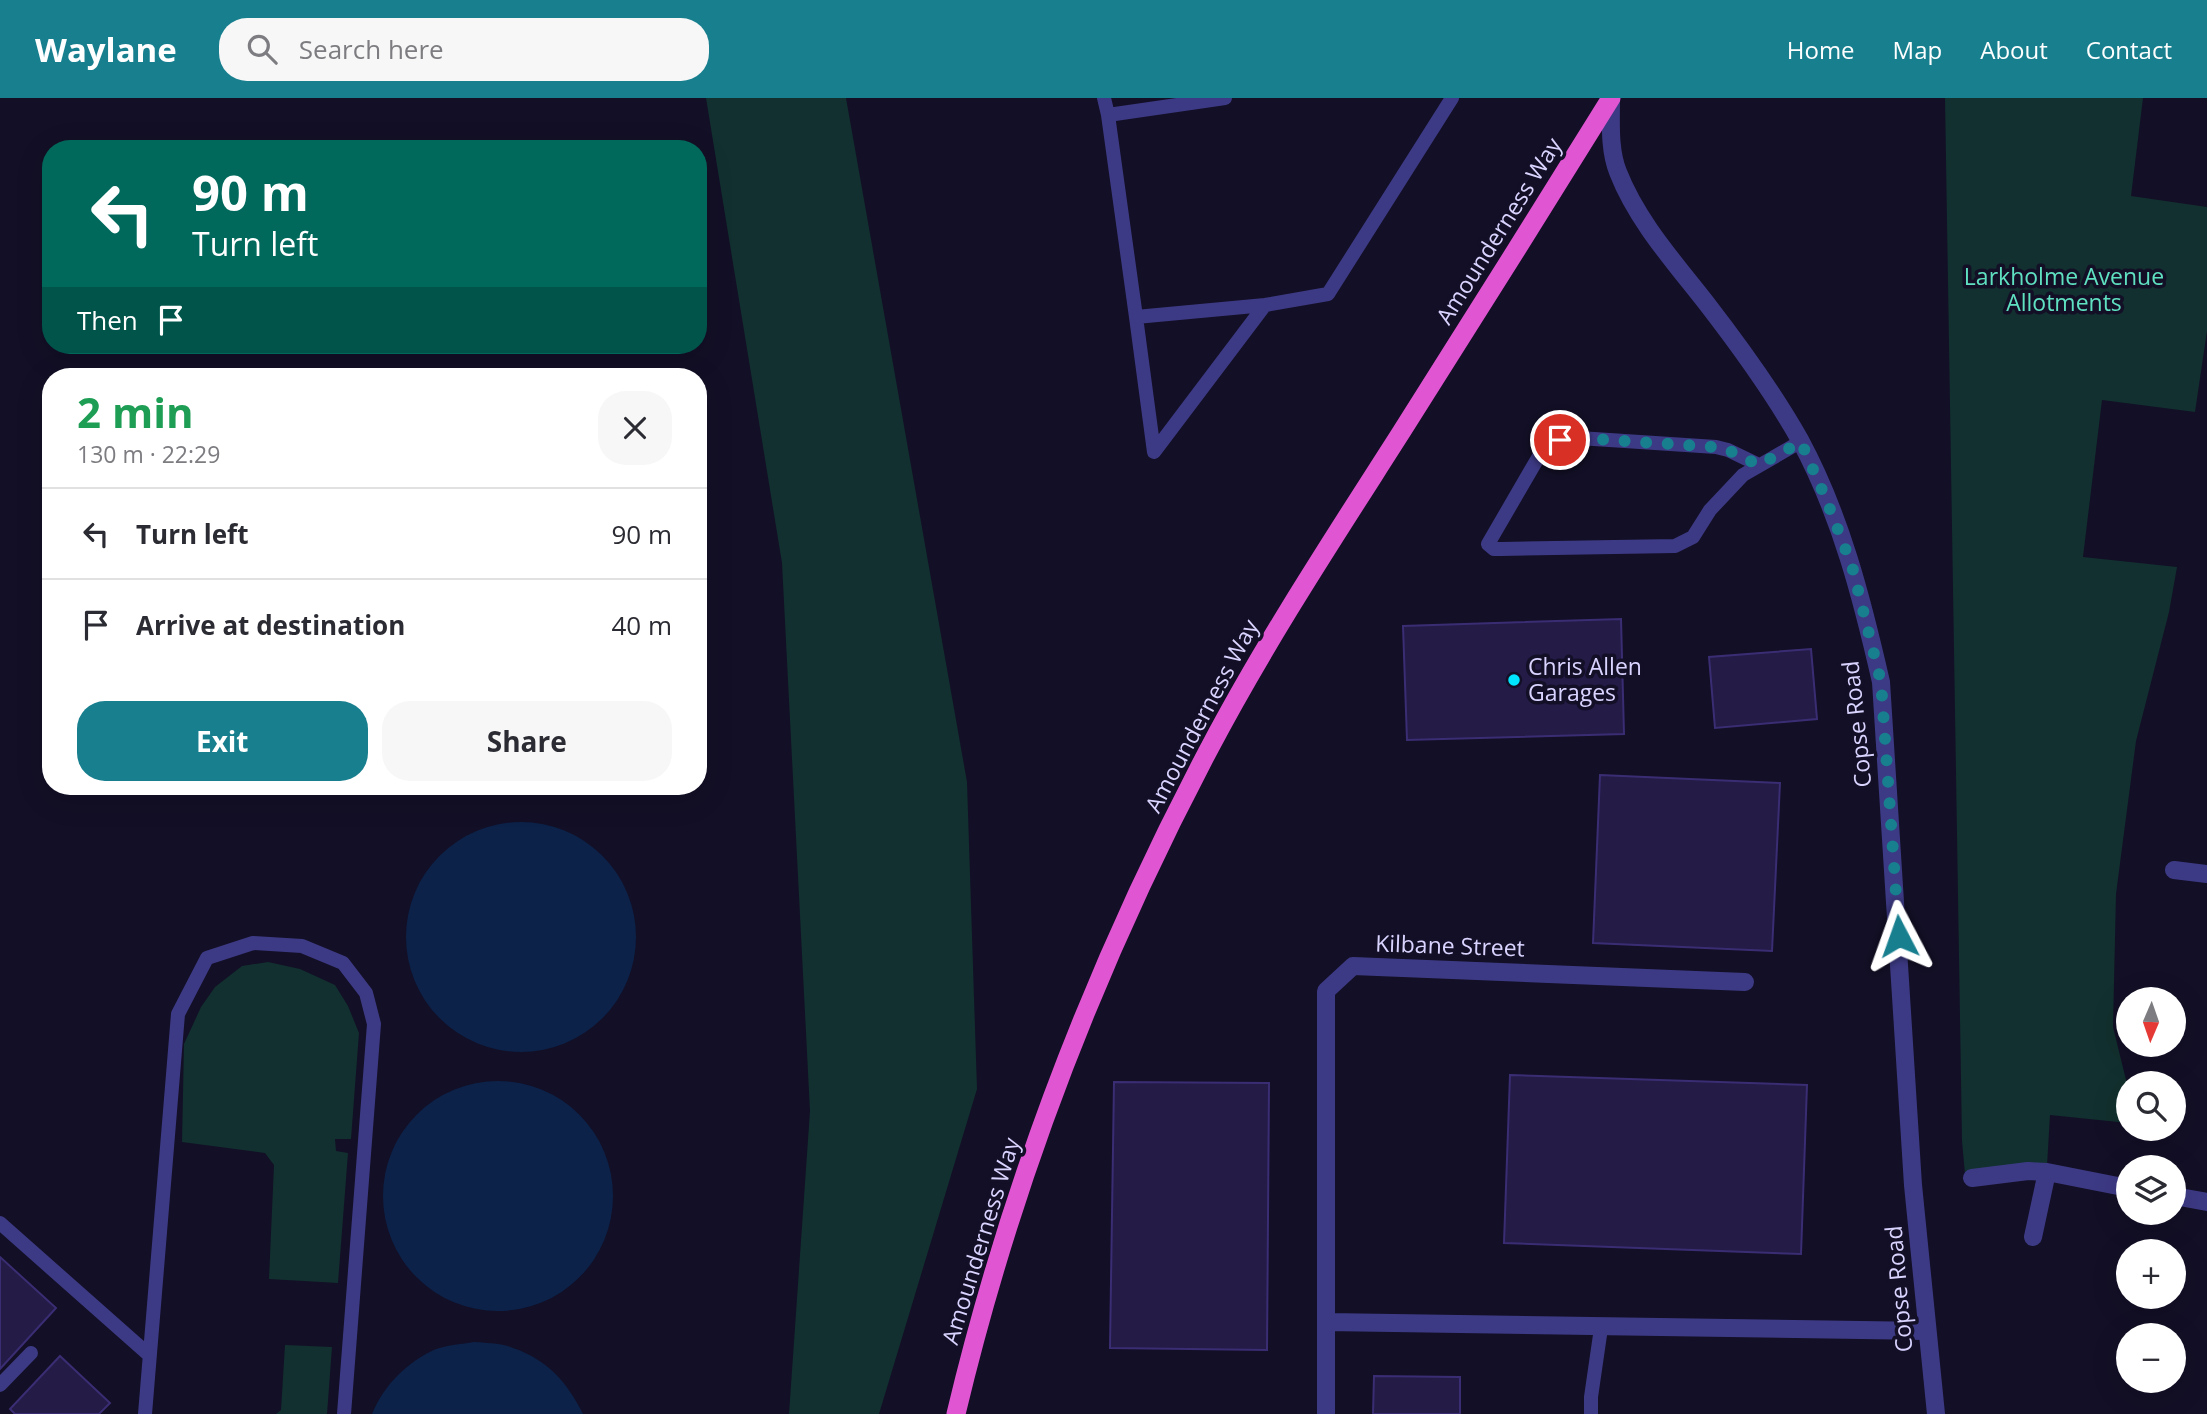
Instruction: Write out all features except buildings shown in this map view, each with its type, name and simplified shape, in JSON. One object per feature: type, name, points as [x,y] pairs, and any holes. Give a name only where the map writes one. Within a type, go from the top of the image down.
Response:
[{"type":"highway","name":"Amounderness Way","points":[[956,1414],[972,1346],[1012,1212],[1075,1039],[1129,913],[1208,750],[1276,629],[1611,98]]},
{"type":"street","name":"Copse Road","points":[[1611,98],[1611,135],[1617,170],[1636,207],[1659,243],[1760,374],[1801,442],[1852,566],[1881,682],[1913,1185],[1936,1414]]},
{"type":"street","points":[[2174,870],[2207,874]]},
{"type":"street","name":"Kilbane Street","points":[[1326,1414],[1326,991],[1353,966],[1745,982]]},
{"type":"street","points":[[1972,1178],[2028,1171],[2047,1172],[2116,1186]]},
{"type":"street","points":[[2033,1237],[2047,1172]]},
{"type":"street","points":[[2186,1198],[2207,1202]]},
{"type":"street","points":[[1326,1322],[1927,1331]]},
{"type":"lane","points":[[1104,98],[1154,452],[1265,305]]},
{"type":"lane","points":[[1108,115],[1225,98]]},
{"type":"lane","points":[[1136,317],[1265,305],[1328,294],[1452,98]]},
{"type":"lane","points":[[1759,465],[1716,447],[1579,438],[1560,440],[1549,444],[1542,451],[1488,544],[1494,549],[1675,547],[1693,537],[1723,496],[1743,475],[1801,442]]},
{"type":"lane","points":[[145,1414],[178,1014],[207,958],[253,943],[302,946],[343,962],[366,993],[374,1024],[344,1414]]},
{"type":"lane","points":[[0,1223],[148,1354]]},
{"type":"lane","points":[[1591,1414],[1601,1328]]},
{"type":"lane","points":[[0,1385],[32,1353]]},
{"type":"green space","points":[[706,98],[846,98],[967,782],[977,1089],[879,1414],[789,1414],[810,1111],[782,563]]},
{"type":"green space","name":"Larkholme Avenue Allotments","points":[[1945,98],[2143,98],[2131,196],[2207,207],[2207,331],[2195,412],[2102,400],[2083,557],[2177,567],[2169,612],[2136,741],[2116,894],[2113,1027],[2116,1057],[2120,1057],[2124,1071],[2116,1071],[2116,1122],[2050,1115],[2047,1166],[1965,1174],[1962,1141]]},
{"type":"green space","points":[[268,962],[300,969],[335,985],[348,1006],[359,1033],[351,1139],[335,1139],[336,1151],[348,1153],[338,1283],[269,1279],[274,1165],[265,1153],[182,1142],[184,1044],[201,1007],[215,987],[242,966]]},
{"type":"green space","points":[[285,1345],[332,1347],[327,1414],[276,1414],[281,1410]]},
{"type":"water","points":[[521,822],[543,824],[565,831],[594,848],[610,864],[631,904],[636,937],[634,959],[627,981],[610,1010],[594,1026],[554,1047],[521,1052],[499,1050],[477,1043],[448,1026],[432,1010],[411,970],[406,937],[408,915],[415,893],[432,864],[448,848],[488,827]]},
{"type":"water","points":[[498,1081],[542,1090],[571,1107],[587,1123],[608,1163],[613,1196],[604,1240],[587,1269],[571,1285],[531,1306],[498,1311],[454,1302],[425,1285],[409,1269],[388,1229],[383,1196],[392,1152],[409,1123],[425,1107],[465,1086]]},
{"type":"water","points":[[474,1342],[508,1346],[536,1359],[563,1382],[583,1414],[372,1414],[390,1384],[415,1361],[436,1349]]},
{"type":"place","name":"Chris Allen Garages","points":[[1514,680]]},
{"type":"route","points":[[1560,440],[1579,438],[1716,447],[1759,465],[1801,442],[1852,566],[1881,682],[1899,936]]}]
